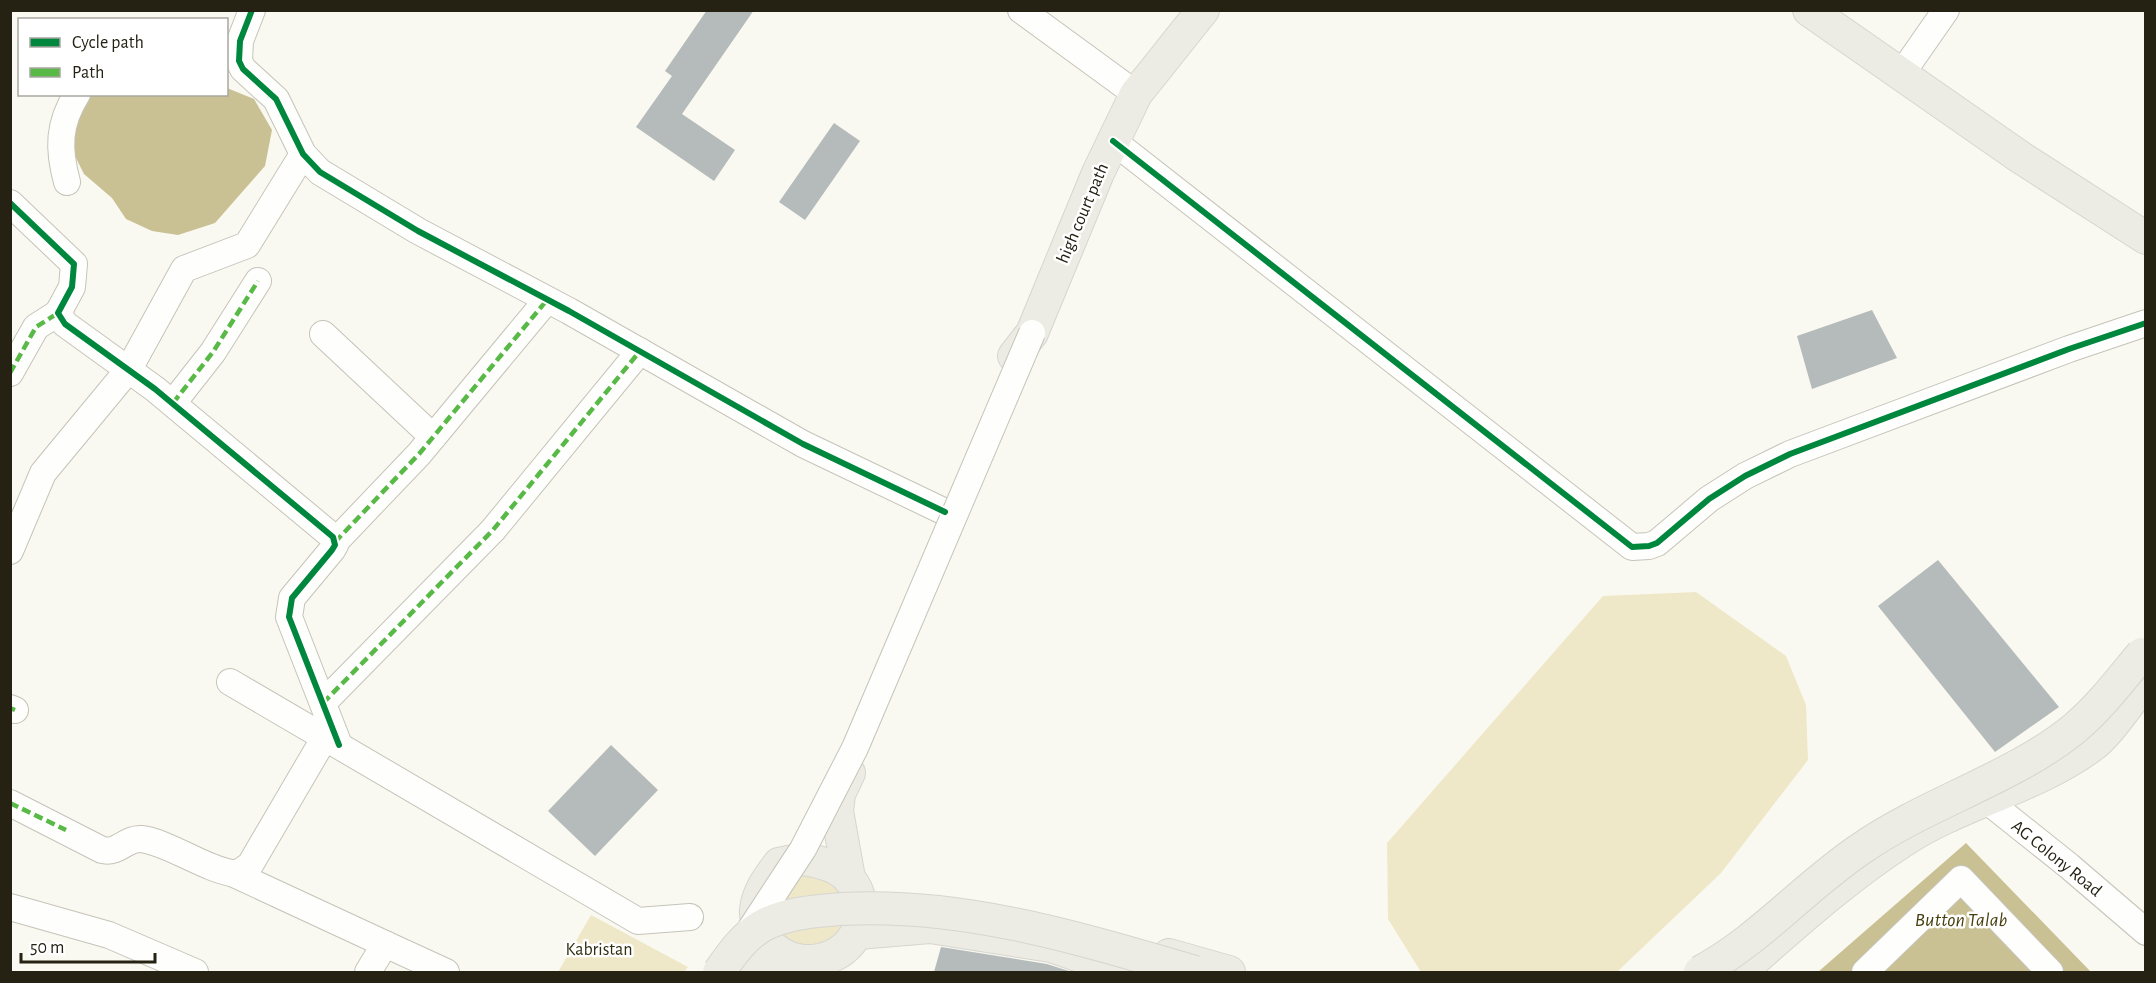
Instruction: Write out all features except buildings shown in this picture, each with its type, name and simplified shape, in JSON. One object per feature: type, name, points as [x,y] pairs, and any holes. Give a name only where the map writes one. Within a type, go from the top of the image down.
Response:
[{"type":"main road","name":"high court path","points":[[1032,333],[1113,141],[1136,94],[1203,10]]},
{"type":"main road","points":[[1809,10],[1900,76],[2145,238]]},
{"type":"main road","points":[[712,972],[742,929],[820,801],[851,735],[1006,366],[1032,333]]},
{"type":"main road","points":[[1032,333],[1028,375],[839,794],[837,811],[852,882],[862,909],[858,933],[843,952],[822,963],[765,963],[756,909],[780,864],[803,859],[829,863],[852,882],[875,894],[925,895],[993,910],[1229,972]]},
{"type":"main road","points":[[1740,972],[1783,935],[1904,840],[2078,718],[2145,666]]},
{"type":"main road","points":[[1700,972],[1751,940],[1859,849],[1899,824],[2061,739],[2145,666]]},
{"type":"main road","points":[[1728,972],[1891,841],[2062,753],[2086,737],[2145,666]]},
{"type":"main road","points":[[1682,972],[1722,952],[1868,836],[1979,789]]},
{"type":"main road","points":[[719,972],[745,939],[764,926],[802,914],[865,908],[931,911],[981,917],[1195,972]]},
{"type":"main road","points":[[737,972],[762,946],[787,934],[851,921],[891,920],[965,924],[1019,934],[1155,972]]},
{"type":"main road","points":[[858,933],[930,927],[1051,946],[1126,972]]},
{"type":"main road","points":[[1749,972],[1783,935]]},
{"type":"street","points":[[252,10],[238,51],[235,70],[276,99],[310,164],[330,179],[418,231],[548,300],[803,444],[945,512]]},
{"type":"street","points":[[1021,10],[1136,94]]},
{"type":"street","points":[[1900,76],[1946,10]]},
{"type":"street","points":[[67,182],[59,152],[68,109],[76,96]]},
{"type":"street","points":[[1113,141],[1632,547],[1657,543],[1718,493],[1790,454],[1879,419],[2145,323]]},
{"type":"street","points":[[10,551],[43,473],[129,369],[184,270],[247,245],[303,153]]},
{"type":"street","points":[[10,203],[74,264],[72,287],[58,313],[36,327],[12,364]]},
{"type":"street","points":[[173,403],[213,352],[258,281]]},
{"type":"street","points":[[232,873],[244,871],[250,865],[332,741],[323,703],[292,627],[289,607],[299,587],[330,553],[335,542],[359,519],[433,437],[548,300]]},
{"type":"street","points":[[58,313],[71,328],[173,403],[329,532],[335,542]]},
{"type":"street","points":[[745,939],[803,849],[855,748],[1032,333]]},
{"type":"street","points":[[323,334],[433,437]]},
{"type":"street","points":[[323,703],[493,530],[640,351]]},
{"type":"street","points":[[230,682],[638,921],[690,917]]},
{"type":"street","name":"AG Colony Road","points":[[1979,789],[2145,932]]},
{"type":"street","points":[[10,803],[102,850],[114,850],[130,841],[146,840],[232,873],[446,972]]},
{"type":"street","points":[[1865,972],[1960,879],[2049,972]]},
{"type":"street","points":[[10,907],[109,934],[195,972]]},
{"type":"street","points":[[368,972],[385,944]]},
{"type":"green space","points":[[1696,592],[1786,656],[1806,705],[1808,760],[1721,873],[1617,972],[1421,972],[1388,919],[1387,843],[1603,596]]},
{"type":"green space","points":[[816,868],[841,885],[847,924],[828,947],[779,943],[771,887]]},
{"type":"green space","name":"Kabristan","points":[[591,915],[688,967],[684,972],[558,972]]},
{"type":"water","points":[[228,88],[254,99],[272,130],[265,166],[215,223],[178,235],[152,231],[126,219],[112,198],[84,174],[70,146],[82,96],[228,96]]},
{"type":"water","name":"Button Talab","points":[[1966,843],[2091,972],[1818,972]]},
{"type":"marked path","points":[[173,403],[213,352],[258,281]]},
{"type":"marked path","points":[[335,542],[419,454],[547,300]]},
{"type":"marked path","points":[[10,373],[36,327],[58,313]]},
{"type":"marked path","points":[[323,703],[493,530],[640,351]]},
{"type":"marked path","points":[[10,708],[15,710]]},
{"type":"marked path","points":[[10,803],[66,830]]},
{"type":"cycle path","points":[[252,10],[240,41],[239,61],[243,69],[276,99],[303,154],[320,172],[418,231],[569,311],[803,444],[945,512]]},
{"type":"cycle path","points":[[1113,141],[1632,547],[1657,543],[1709,499],[1745,476],[1790,454],[2069,349],[2146,323]]},
{"type":"cycle path","points":[[10,203],[74,264],[72,287],[58,313],[65,324],[155,389],[333,537],[335,545],[332,550],[292,598],[289,617],[339,745]]}]
